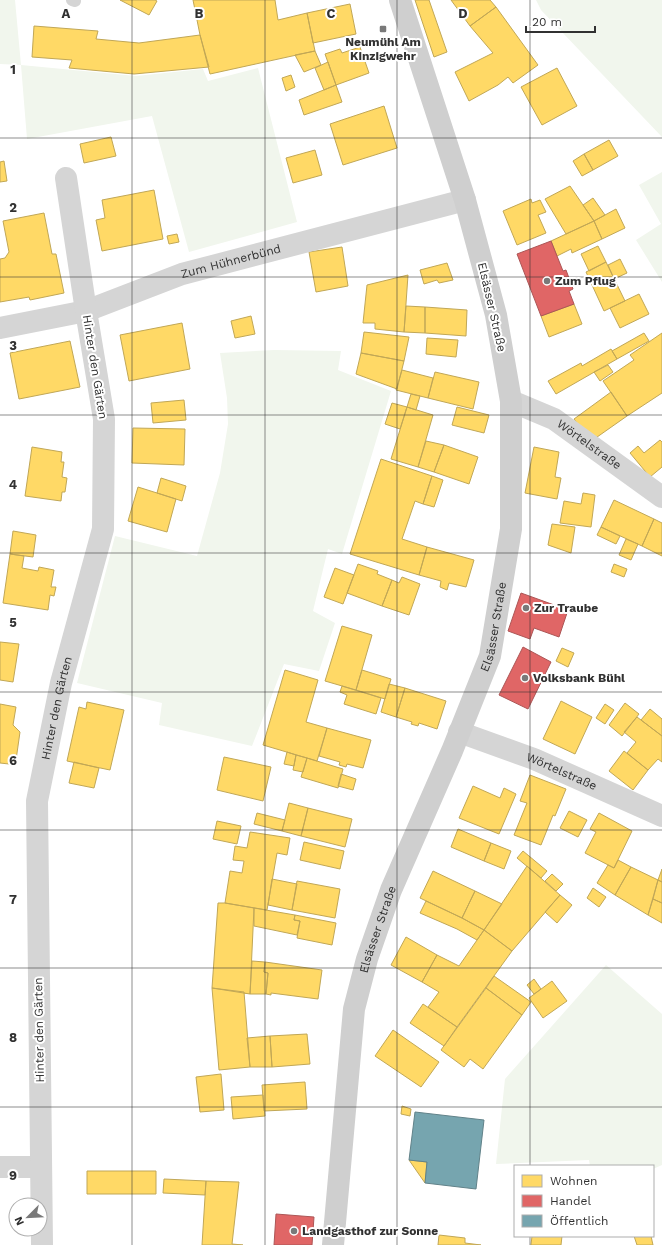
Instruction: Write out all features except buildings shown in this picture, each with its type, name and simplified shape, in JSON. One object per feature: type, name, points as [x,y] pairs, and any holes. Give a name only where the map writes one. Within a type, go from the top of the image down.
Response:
[{"type":"street","name":"Elsässer Straße","points":[[333,1245],[354,1009],[367,959],[391,890],[460,732],[490,656],[511,529],[511,401],[496,315],[465,200],[400,0]]},
{"type":"street","name":"Hinter den Gärten","points":[[42,1245],[37,801],[61,683],[103,529],[104,419],[66,178]]},
{"type":"street","name":"Zum Hühnerbünd","points":[[0,328],[86,311],[182,274],[465,200]]},
{"type":"street","name":"Wörtelstraße","points":[[511,401],[554,419],[662,497]]},
{"type":"street","name":"Wörtelstraße","points":[[460,732],[534,759],[662,816]]},
{"type":"street","points":[[0,1167],[41,1167]]},
{"type":"shaded area","points":[[0,0],[15,0],[21,65],[0,64]]},
{"type":"shaded area","points":[[536,0],[662,0],[662,137],[541,10]]},
{"type":"shaded area","points":[[21,65],[136,76],[203,69],[208,81],[258,68],[297,222],[189,252],[152,116],[27,139]]},
{"type":"shaded area","points":[[662,172],[662,282],[636,240],[661,224],[639,185]]},
{"type":"shaded area","points":[[274,350],[341,351],[338,370],[391,391],[342,554],[328,549],[313,611],[335,623],[319,671],[284,664],[252,746],[159,725],[162,703],[77,683],[115,536],[197,556],[220,473],[228,424],[227,398],[220,353]]},
{"type":"shaded area","points":[[606,965],[662,1014],[662,1165],[654,1169],[654,1165],[590,1165],[589,1160],[496,1164],[505,1079]]},
{"type":"place","name":"Neumühl Am Kinzigwehr","points":[[383,29]]},
{"type":"place","name":"Zum Pflug","points":[[547,281]]},
{"type":"place","name":"Zur Traube","points":[[526,608]]},
{"type":"place","name":"Volksbank Bühl","points":[[525,678]]},
{"type":"place","name":"Landgasthof zur Sonne","points":[[294,1231]]}]
